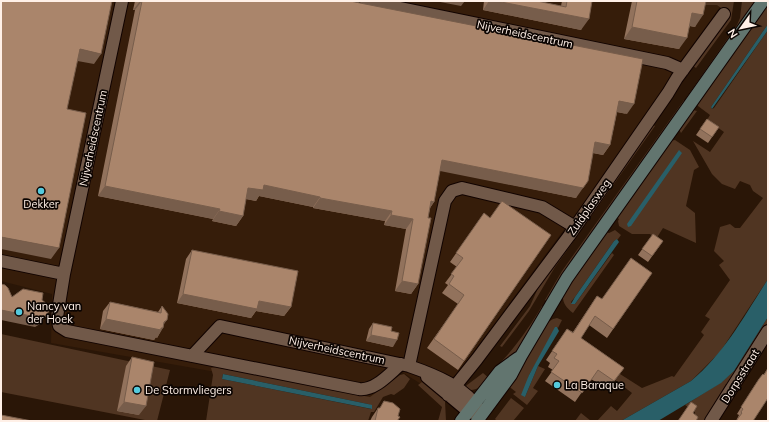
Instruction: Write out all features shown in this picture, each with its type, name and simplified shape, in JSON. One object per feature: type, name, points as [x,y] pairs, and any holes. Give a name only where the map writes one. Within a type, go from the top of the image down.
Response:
[{"type":"main road","name":"Zuidplasweg","points":[[473,414],[500,370],[521,356],[567,278],[763,1]]},
{"type":"street","name":"Nijverheidscentrum","points":[[122,1],[64,274],[57,317],[59,326],[67,331],[366,390],[410,366]]},
{"type":"street","name":"Nijverheidscentrum","points":[[366,1],[667,63],[683,70]]},
{"type":"street","name":"Zuidplasweg","points":[[451,390],[477,359],[574,227],[683,70],[724,14]]},
{"type":"street","points":[[410,366],[445,201],[452,191],[462,188],[542,206],[574,227]]},
{"type":"street","points":[[1,261],[64,274]]},
{"type":"street","name":"Nijverheidscentrum","points":[[192,356],[220,326],[410,366],[434,375],[451,390],[473,414]]},
{"type":"street","name":"Dorpsstraat","points":[[711,421],[768,332]]},
{"type":"shaded area","points":[[1,1],[724,1],[620,154],[457,374],[434,392],[402,372],[369,399],[51,343],[52,294],[1,281]]},
{"type":"shaded area","points":[[679,1],[734,1],[731,20],[696,68],[693,66],[729,14],[717,5],[701,5]]},
{"type":"shaded area","points":[[742,1],[757,1],[687,100],[686,98],[737,25],[740,18]]},
{"type":"shaded area","points":[[768,3],[768,24],[711,107],[712,109],[714,108],[768,30],[768,279],[720,352],[691,381],[621,421],[597,421],[611,406],[617,411],[632,393],[615,380],[620,374],[642,388],[672,376],[674,377],[704,335],[701,332],[710,319],[705,316],[730,280],[719,265],[724,261],[714,251],[720,227],[730,224],[735,228],[740,228],[763,198],[753,191],[750,185],[740,181],[735,189],[722,184],[712,174],[693,141],[710,152],[724,132],[707,120],[710,115],[698,106],[697,103]]},
{"type":"shaded area","points":[[684,100],[686,102],[547,301],[545,300],[562,271]]},
{"type":"shaded area","points":[[693,110],[697,111],[681,133],[679,129]]},
{"type":"shaded area","points":[[652,124],[655,126],[587,222],[584,220]]},
{"type":"shaded area","points":[[675,140],[690,150],[699,167],[694,170],[686,206],[695,213],[696,243],[663,228],[656,239],[650,234],[632,234],[619,226],[619,219],[616,217],[670,141]]},
{"type":"shaded area","points":[[615,230],[621,235],[614,241],[571,302],[572,304],[575,304],[612,253],[614,255],[573,313],[568,309],[563,300],[563,293],[606,232],[609,233]]},
{"type":"shaded area","points":[[571,239],[574,241],[555,267],[529,311],[502,347],[500,346],[530,306],[543,277]]},
{"type":"shaded area","points":[[542,306],[544,307],[517,352],[495,372],[492,370],[512,349]]},
{"type":"shaded area","points":[[768,317],[768,324],[729,385],[726,384],[704,421],[695,421],[695,412],[685,405],[720,383],[734,371]]},
{"type":"shaded area","points":[[557,318],[562,320],[529,375],[525,397],[538,366],[545,369],[533,388],[538,391],[527,405],[513,394],[516,392],[507,385],[545,324]]},
{"type":"shaded area","points":[[1,334],[170,370],[157,421],[150,421],[1,392]]},
{"type":"shaded area","points":[[221,366],[316,387],[370,397],[400,375],[404,374],[410,379],[404,388],[394,395],[391,394],[383,397],[374,412],[371,412],[368,421],[206,421],[213,375],[211,368]],"holes":[[[223,374],[372,406],[371,409],[222,379]]]},
{"type":"shaded area","points":[[483,373],[490,379],[478,388],[472,390],[464,389],[467,385]]},
{"type":"shaded area","points":[[422,382],[427,383],[445,401],[446,421],[438,421],[442,407],[418,385]]},
{"type":"shaded area","points":[[511,398],[524,408],[513,421],[497,421],[495,419]]},
{"type":"shaded area","points":[[581,413],[591,421],[575,421]]},
{"type":"water","points":[[768,24],[768,30],[712,109],[711,107]]},
{"type":"water","points":[[679,150],[682,153],[631,226],[628,227],[627,224]]},
{"type":"water","points":[[617,239],[619,242],[575,304],[571,304],[614,241]]},
{"type":"water","points":[[768,279],[768,317],[734,371],[721,383],[658,421],[621,421],[691,381],[703,370],[724,346]]},
{"type":"water","points":[[555,327],[557,327],[559,331],[538,366],[525,397],[521,395],[529,375]]},
{"type":"water","points":[[223,374],[368,404],[372,405],[372,409],[222,379]]},
{"type":"building","points":[[1,1],[112,1],[101,54],[80,49],[67,109],[86,113],[59,248],[1,237]]},
{"type":"building","points":[[142,1],[350,1],[643,59],[634,104],[619,101],[610,145],[595,142],[588,181],[583,188],[442,160],[434,202],[431,201],[428,218],[431,218],[418,284],[402,281],[413,219],[391,215],[392,211],[320,198],[264,185],[263,190],[248,188],[243,216],[219,211],[220,209],[105,186]]},
{"type":"building","points":[[496,1],[537,1],[566,7],[567,1],[592,1],[589,19]]},
{"type":"building","points":[[637,1],[706,1],[703,15],[692,13],[687,38],[632,27]]},
{"type":"building","points":[[707,119],[719,127],[712,137],[700,129]]},
{"type":"building","points":[[502,201],[551,235],[464,361],[434,339],[464,295],[449,284],[454,276],[451,274],[463,258],[456,253],[484,213],[490,218]]},
{"type":"building","points":[[653,234],[663,241],[652,256],[642,249]]},
{"type":"building","points":[[192,250],[298,271],[291,307],[259,301],[257,309],[183,294]]},
{"type":"building","points":[[631,258],[652,273],[613,329],[595,316],[581,338],[624,368],[614,381],[598,370],[582,393],[551,372],[559,361],[554,358],[557,354],[552,351],[567,329],[573,333],[597,296],[602,299]]},
{"type":"building","points":[[1,284],[8,288],[12,297],[23,289],[43,293],[42,300],[48,305],[49,310],[47,315],[41,318],[1,310]]},
{"type":"building","points":[[110,302],[161,313],[162,306],[168,314],[167,320],[164,322],[161,330],[106,319]]},
{"type":"building","points":[[373,323],[392,327],[391,331],[399,333],[397,340],[371,335]]},
{"type":"building","points":[[132,357],[154,362],[146,406],[124,402]]},
{"type":"building","points":[[768,368],[768,398],[753,421],[736,421],[742,413],[741,412],[743,409],[741,407]]},
{"type":"building","points":[[384,401],[393,403],[400,409],[398,416],[400,417],[397,421],[375,421],[378,408],[380,408]]},
{"type":"building","points":[[691,402],[697,406],[693,413],[698,417],[696,421],[678,421]]},
{"type":"building","points":[[1,415],[32,421],[1,421]]},
{"type":"place","name":"Dekker","points":[[41,191]]},
{"type":"place","name":"Nancy van der Hoek","points":[[19,312]]},
{"type":"place","name":"La Baraque","points":[[557,385]]},
{"type":"place","name":"De Stormvliegers","points":[[137,390]]}]
